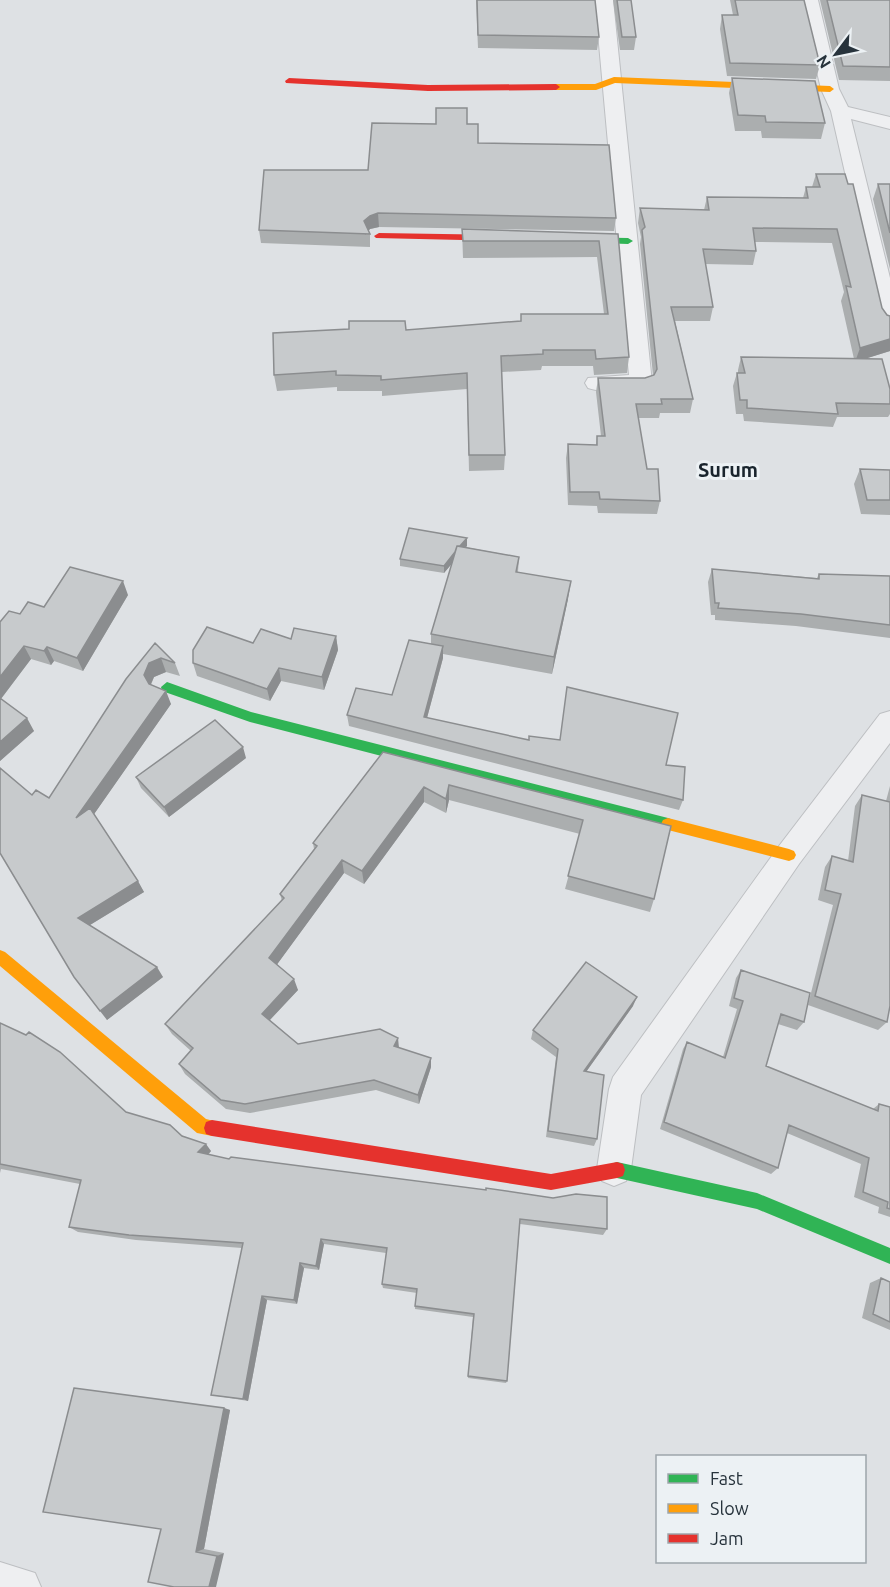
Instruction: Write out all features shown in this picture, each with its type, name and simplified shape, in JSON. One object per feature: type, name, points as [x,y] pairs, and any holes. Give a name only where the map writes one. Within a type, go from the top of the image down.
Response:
[{"type":"street","points":[[596,383],[641,383],[614,80],[604,0]]},
{"type":"street","points":[[809,0],[830,89],[840,111],[890,322]]},
{"type":"street","points":[[289,81],[440,88],[596,87],[614,80],[830,89]]},
{"type":"street","points":[[840,111],[890,123]]},
{"type":"street","points":[[379,236],[521,239]]},
{"type":"street","points":[[557,240],[628,241]]},
{"type":"street","points":[[167,687],[250,717],[789,855]]},
{"type":"street","points":[[615,1169],[625,1089],[789,855],[890,722]]},
{"type":"street","points":[[0,957],[203,1127],[551,1182],[615,1169],[757,1201],[890,1256]]},
{"type":"street","points":[[0,1582],[21,1587]]},
{"type":"building","points":[[477,0],[595,0],[599,37],[478,35]]},
{"type":"building","points":[[617,0],[631,0],[636,37],[622,37]]},
{"type":"building","points":[[735,0],[804,0],[820,65],[730,63],[722,15],[738,15]]},
{"type":"building","points":[[827,0],[890,0],[890,67],[843,66]]},
{"type":"building","points":[[732,78],[815,81],[825,123],[766,122],[765,116],[738,115]]},
{"type":"building","points":[[436,108],[467,108],[467,124],[478,124],[478,143],[609,145],[616,218],[378,213],[364,221],[370,234],[259,230],[264,170],[368,170],[372,123],[436,124]]},
{"type":"building","points":[[816,174],[845,174],[848,184],[853,184],[882,308],[890,316],[890,339],[860,348],[846,286],[851,287],[837,229],[753,228],[756,251],[703,249],[713,307],[671,307],[693,399],[661,399],[662,404],[636,404],[647,469],[658,469],[660,501],[600,499],[599,492],[570,492],[568,444],[597,445],[597,436],[605,436],[598,378],[645,378],[654,375],[657,369],[642,230],[645,227],[640,208],[709,210],[707,197],[808,198],[806,187],[820,187]]},
{"type":"building","points":[[878,184],[890,184],[890,233]]},
{"type":"building","points":[[462,229],[618,234],[629,357],[596,359],[595,350],[543,350],[543,354],[501,356],[505,455],[469,455],[467,373],[381,380],[381,376],[336,375],[336,371],[274,375],[273,333],[349,329],[349,321],[405,321],[406,330],[521,321],[521,314],[608,314],[599,241],[463,241]]},
{"type":"building","points":[[741,357],[882,359],[890,389],[890,404],[836,403],[838,414],[747,408],[747,400],[740,400],[737,373],[745,373]]},
{"type":"building","points":[[860,469],[890,470],[890,500],[867,500]]},
{"type":"building","points":[[409,528],[467,538],[460,546],[457,546],[444,566],[400,559]]},
{"type":"building","points":[[457,546],[519,557],[516,572],[571,581],[554,657],[431,634]]},
{"type":"building","points":[[70,567],[123,581],[77,658],[47,647],[44,651],[24,646],[0,677],[0,622],[9,611],[20,614],[28,602],[44,607]]},
{"type":"building","points":[[712,569],[819,579],[819,574],[890,576],[890,625],[801,614],[718,608],[719,603],[715,603]]},
{"type":"building","points":[[207,627],[253,643],[261,629],[291,639],[294,628],[336,636],[322,677],[279,668],[267,689],[193,663],[193,650]]},
{"type":"building","points":[[409,640],[443,646],[424,717],[529,740],[529,736],[560,740],[567,687],[678,713],[666,765],[685,767],[683,800],[347,715],[356,688],[392,695]]},
{"type":"building","points":[[155,643],[175,663],[161,658],[149,663],[144,675],[149,684],[166,691],[76,818],[90,808],[138,881],[78,918],[157,967],[100,1011],[74,977],[0,853],[0,768],[32,795],[36,790],[49,798],[126,679]]},
{"type":"building","points":[[0,698],[27,718],[0,742]]},
{"type":"building","points":[[215,720],[243,747],[164,807],[136,777]]},
{"type":"building","points":[[383,752],[671,826],[654,899],[568,876],[583,820],[449,785],[446,799],[424,787],[362,871],[342,860],[269,958],[294,979],[262,1014],[298,1044],[380,1029],[398,1038],[394,1046],[431,1058],[418,1095],[374,1080],[245,1104],[221,1100],[179,1064],[193,1048],[165,1024],[284,898],[280,894],[317,846],[313,843]]},
{"type":"building","points":[[862,795],[890,802],[890,1006],[887,1022],[815,996],[841,894],[825,890],[832,856],[853,862]]},
{"type":"building","points":[[586,962],[637,997],[584,1071],[604,1075],[597,1139],[548,1131],[558,1049],[533,1030]]},
{"type":"building","points":[[741,970],[810,993],[804,1022],[781,1014],[766,1066],[878,1111],[879,1104],[890,1107],[890,1209],[887,1208],[888,1202],[863,1192],[869,1158],[789,1125],[778,1168],[664,1122],[687,1042],[725,1058],[743,1001],[734,998]]},
{"type":"building","points":[[0,1023],[26,1035],[29,1032],[60,1052],[126,1112],[170,1125],[182,1136],[206,1144],[198,1152],[229,1159],[231,1157],[553,1198],[576,1194],[607,1197],[607,1229],[520,1219],[507,1381],[468,1376],[474,1314],[415,1306],[417,1289],[382,1284],[387,1248],[321,1239],[316,1266],[300,1263],[294,1300],[262,1296],[243,1399],[211,1395],[243,1243],[129,1235],[69,1227],[81,1180],[0,1164]]},
{"type":"building","points":[[881,1278],[890,1282],[890,1322],[873,1314]]},
{"type":"building","points":[[74,1388],[224,1408],[196,1552],[217,1556],[209,1587],[174,1587],[148,1582],[161,1529],[43,1512]]},
{"type":"traffic: fast","points":[[572,240],[628,241]]},
{"type":"traffic: fast","points":[[167,687],[250,717],[668,824]]},
{"type":"traffic: fast","points":[[617,1170],[757,1201],[890,1256]]},
{"type":"traffic: slow","points":[[556,87],[596,87],[614,80],[830,89]]},
{"type":"traffic: slow","points":[[668,824],[789,855]]},
{"type":"traffic: slow","points":[[0,957],[203,1127],[212,1128]]},
{"type":"traffic: jam","points":[[289,81],[428,88],[556,87]]},
{"type":"traffic: jam","points":[[379,236],[506,238]]},
{"type":"traffic: jam","points":[[212,1128],[551,1182],[617,1170]]},
{"type":"district","name":"Surum","points":[[728,469]]}]
